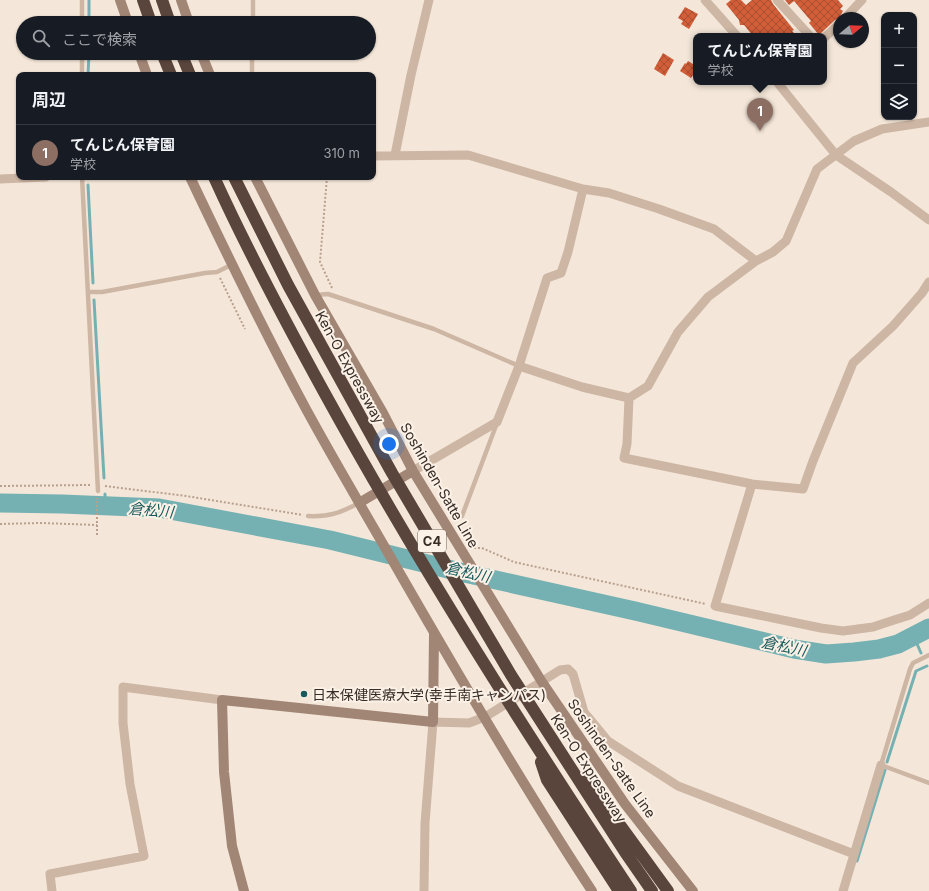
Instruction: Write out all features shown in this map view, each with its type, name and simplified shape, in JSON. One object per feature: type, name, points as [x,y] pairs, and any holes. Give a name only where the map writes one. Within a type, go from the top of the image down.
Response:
[{"type":"highway","points":[[143,0],[149,16]]},
{"type":"highway","points":[[162,0],[168,16]]},
{"type":"highway","points":[[165,60],[170,72]]},
{"type":"highway","points":[[184,60],[189,72]]},
{"type":"highway","name":"C4","points":[[215,180],[277,307],[356,451],[536,746],[631,891]]},
{"type":"highway","name":"Ken-O Expressway","points":[[236,180],[288,285],[392,473],[508,669],[562,755],[652,891]]},
{"type":"highway","points":[[536,746],[547,780],[619,891]]},
{"type":"highway","points":[[562,755],[591,785],[668,891]]},
{"type":"main road","points":[[120,0],[126,16]]},
{"type":"main road","points":[[181,0],[187,16]]},
{"type":"main road","points":[[142,60],[146,72]]},
{"type":"main road","points":[[204,60],[209,72]]},
{"type":"main road","points":[[191,180],[231,265],[307,410],[359,503],[404,579],[434,634],[542,812],[592,891]]},
{"type":"main road","name":"Soshinden-Satte Line","points":[[257,180],[315,295],[383,413],[413,471],[542,682],[625,804],[693,891]]},
{"type":"main road","points":[[359,503],[413,471]]},
{"type":"main road","points":[[244,891],[232,846],[224,772],[222,700],[433,722],[434,634]]},
{"type":"street","points":[[395,155],[411,75],[429,0]]},
{"type":"street","points":[[705,0],[734,33]]},
{"type":"street","points":[[778,0],[807,33]]},
{"type":"street","points":[[850,12],[857,2]]},
{"type":"street","points":[[780,85],[836,155],[929,220]]},
{"type":"street","points":[[519,366],[582,387],[629,398],[648,386],[678,332],[708,297],[756,261],[773,252],[786,241],[817,169],[854,141],[882,129],[929,122]]},
{"type":"street","points":[[376,156],[468,155],[583,189],[609,193],[714,229],[756,261]]},
{"type":"street","points":[[0,179],[16,178]]},
{"type":"street","points":[[413,471],[497,422],[519,366],[547,278],[561,273],[568,252],[583,189]]},
{"type":"street","points":[[629,398],[624,458],[752,484],[803,490],[813,461],[853,363],[893,326],[922,293],[929,282]]},
{"type":"street","points":[[752,484],[715,606],[821,628],[843,631],[873,627],[910,614],[929,603]]},
{"type":"street","points":[[424,891],[426,823],[433,722],[469,723],[485,717],[560,670],[568,669],[573,674],[584,712],[608,741],[678,786],[854,854]]},
{"type":"street","points":[[52,891],[50,874],[144,856],[130,784],[123,723],[123,688],[222,700]]},
{"type":"street","points":[[843,891],[881,765]]},
{"type":"lane","points":[[82,0],[82,16]]},
{"type":"lane","points":[[253,0],[253,16]]},
{"type":"lane","points":[[82,60],[82,72]]},
{"type":"lane","points":[[252,60],[252,72]]},
{"type":"lane","points":[[82,180],[98,491]]},
{"type":"lane","points":[[88,292],[102,292],[205,273],[218,272],[231,265]]},
{"type":"lane","points":[[315,295],[328,294],[434,329],[519,366]]},
{"type":"lane","points":[[462,516],[497,422]]},
{"type":"lane","points":[[308,516],[328,516],[359,503]]},
{"type":"lane","points":[[929,655],[913,663],[910,669],[881,765],[929,783]]},
{"type":"path","points":[[327,180],[320,262],[332,288],[333,296]]},
{"type":"path","points":[[218,272],[245,329]]},
{"type":"path","points":[[0,486],[97,485],[186,496],[308,516]]},
{"type":"path","points":[[97,534],[98,491]]},
{"type":"path","points":[[0,524],[41,523],[97,525]]},
{"type":"path","points":[[462,551],[472,547],[482,548],[514,562],[715,606]]},
{"type":"building","points":[[731,0],[741,0],[746,5],[752,0],[771,0],[794,30],[792,31],[794,33],[751,33],[744,25],[740,25],[739,20],[726,4]]},
{"type":"building","points":[[785,0],[838,0],[843,6],[840,9],[843,11],[833,12],[833,22],[821,33],[817,33],[809,23],[811,21],[794,1],[789,5]]},
{"type":"building","points":[[685,7],[698,14],[689,29],[681,24],[683,21],[678,18]]},
{"type":"building","points":[[663,53],[674,60],[665,76],[654,69]]},
{"type":"building","points":[[688,61],[693,64],[693,75],[691,78],[680,71],[685,63],[686,64]]},
{"type":"waterway","points":[[89,0],[89,16]]},
{"type":"waterway","points":[[88,72],[89,60]]},
{"type":"waterway","points":[[88,185],[93,283]]},
{"type":"waterway","points":[[94,300],[104,478]]},
{"type":"waterway","points":[[105,494],[105,506]]},
{"type":"waterway","name":"倉松川","points":[[0,503],[159,508],[330,540],[460,572],[635,611],[794,649],[826,654],[879,649],[898,644],[929,628]]},
{"type":"waterway","points":[[914,637],[921,653]]},
{"type":"waterway","points":[[887,762],[916,671],[927,666]]},
{"type":"waterway","points":[[857,861],[885,770]]},
{"type":"place","name":"てんじん保育園","points":[[760,131]]},
{"type":"place","name":"日本保健医療大学(幸手南キャンパス)","points":[[304,694]]}]
